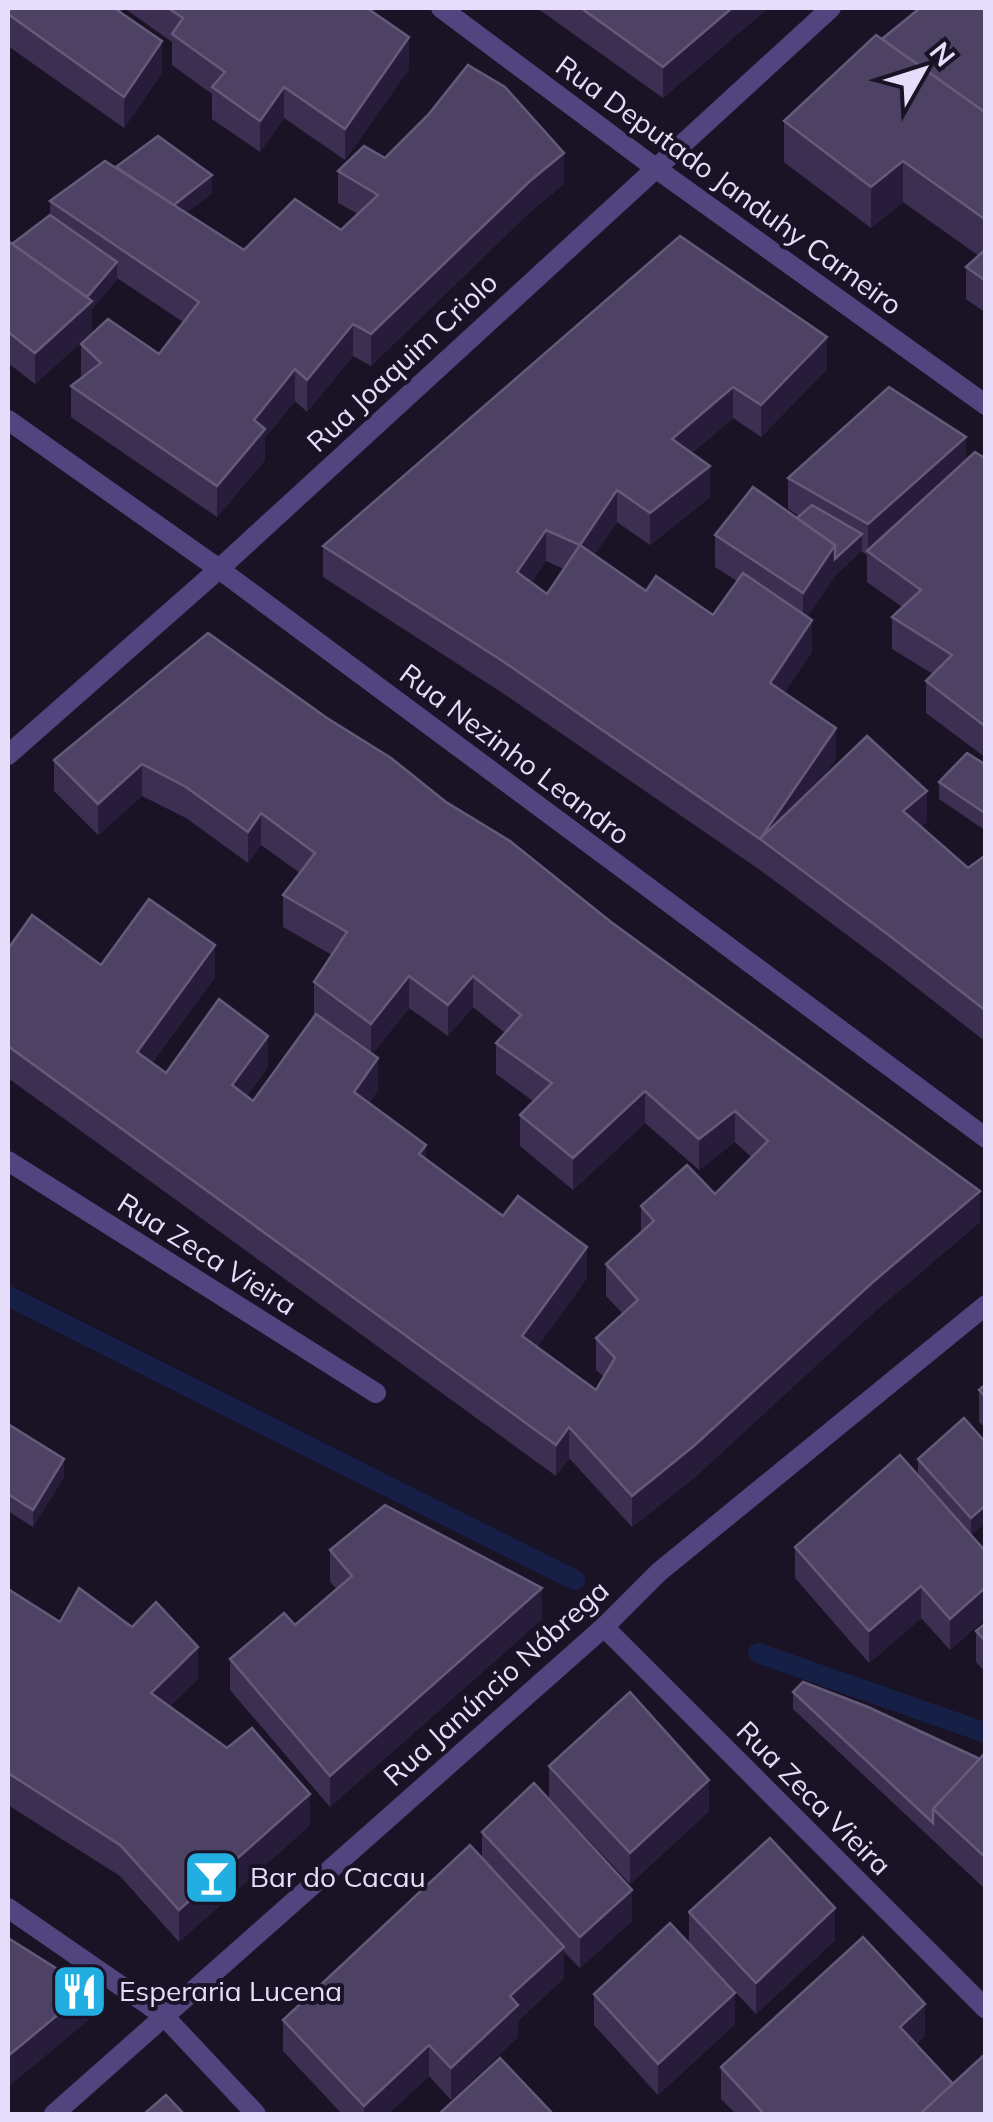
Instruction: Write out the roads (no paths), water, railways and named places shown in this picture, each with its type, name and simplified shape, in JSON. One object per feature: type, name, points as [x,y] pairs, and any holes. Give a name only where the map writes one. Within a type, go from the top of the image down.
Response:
[{"type":"street","name":"Rua Deputado Janduhy Carneiro","points":[[441,8],[654,168],[986,405]]},
{"type":"street","name":"Rua Joaquim Criolo","points":[[8,755],[831,8]]},
{"type":"street","name":"Rua Nezinho Leandro","points":[[8,420],[218,568],[986,1138]]},
{"type":"street","name":"Rua Zeca Vieira","points":[[8,1161],[376,1393]]},
{"type":"street","name":"Rua Janúncio Nóbrega","points":[[54,2114],[604,1627],[660,1572],[986,1305]]},
{"type":"street","name":"Rua Zeca Vieira","points":[[604,1627],[986,2009]]},
{"type":"street","points":[[8,1908],[163,2015],[256,2114]]},
{"type":"waterway","points":[[8,1296],[575,1580]]},
{"type":"waterway","points":[[758,1653],[986,1733]]},
{"type":"place","name":"Bar do Cacau","points":[[211,1877]]},
{"type":"place","name":"Esperaria Lucena","points":[[80,1991]]}]
